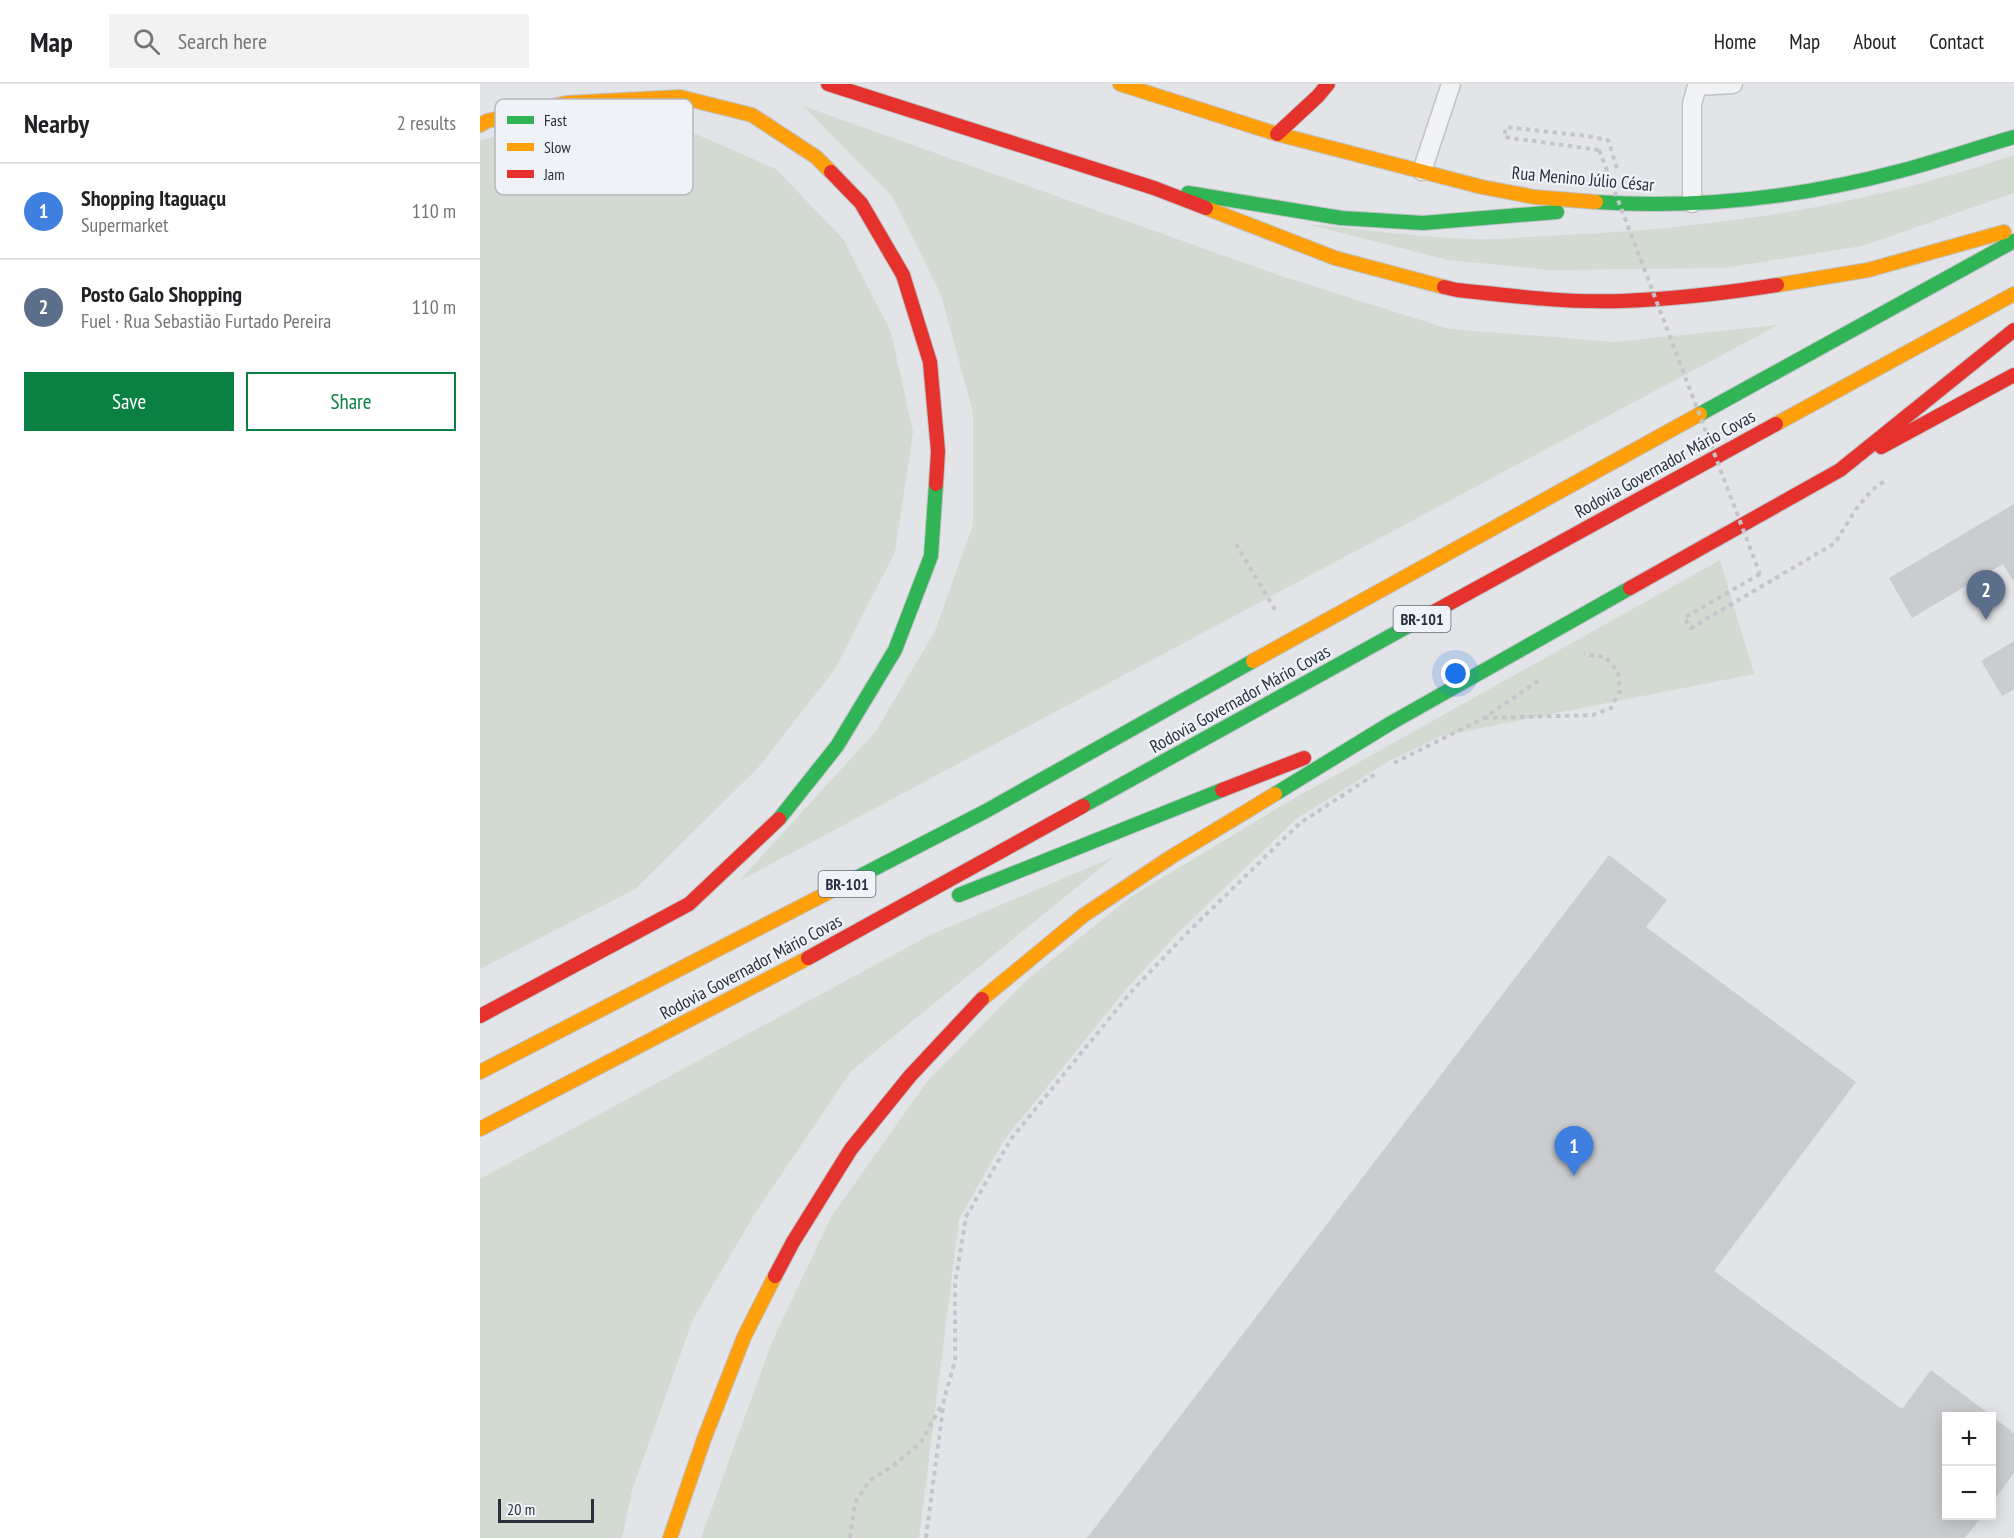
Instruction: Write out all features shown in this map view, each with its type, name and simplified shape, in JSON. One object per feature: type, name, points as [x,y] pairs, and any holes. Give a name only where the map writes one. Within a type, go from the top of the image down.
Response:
[{"type":"main road","points":[[828,84],[1154,188],[1345,261],[1457,290],[1541,299],[1621,301],[1727,293],[1868,270],[2014,229]]},
{"type":"main road","name":"Rua Menino Júlio César","points":[[1120,84],[1277,134],[1482,187],[1534,197],[1628,204],[1739,201],[1828,187],[1899,171],[2014,137]]},
{"type":"main road","points":[[1277,134],[1328,84]]},
{"type":"main road","points":[[657,99],[684,99]]},
{"type":"main road","points":[[480,1016],[689,904],[777,821],[837,746],[895,650],[931,556],[938,451],[930,362],[903,275],[861,203],[816,158],[752,116],[693,101]]},
{"type":"main road","points":[[480,125],[495,120]]},
{"type":"main road","points":[[1154,188],[1341,218],[1424,222],[1489,219],[1628,204]]},
{"type":"main road","name":"Rodovia Governador Mário Covas","points":[[480,1072],[986,812],[1293,639],[2014,241]]},
{"type":"main road","name":"Rodovia Governador Mário Covas","points":[[480,1129],[832,945],[2014,294]]},
{"type":"main road","points":[[1840,470],[2014,330]]},
{"type":"main road","points":[[670,1538],[704,1439],[744,1337],[793,1242],[851,1149],[910,1076],[984,997],[1084,915],[1171,857],[1391,723],[1840,470],[2014,375]]},
{"type":"main road","points":[[832,945],[1391,723]]},
{"type":"lane","points":[[1422,171],[1451,84]]},
{"type":"lane","points":[[1692,202],[1692,104],[1696,86],[1732,84]]},
{"type":"path","points":[[1628,204],[1608,140],[1506,127],[1504,137],[1599,150],[1760,574],[1684,618],[1691,628],[1835,543],[1872,489],[1891,478]]},
{"type":"path","points":[[1236,544],[1293,639]]},
{"type":"path","points":[[1484,718],[1593,715],[1611,708],[1620,691],[1618,671],[1605,657],[1586,653],[1577,657]]},
{"type":"path","points":[[1391,764],[1484,718],[1549,674]]},
{"type":"path","points":[[926,1538],[943,1403],[955,1361],[955,1284],[966,1217],[1011,1139],[1131,992],[1186,934],[1300,823],[1382,770]]},
{"type":"path","points":[[850,1538],[855,1503],[869,1481],[894,1465],[921,1442],[943,1403]]},
{"type":"shaded area","points":[[803,106],[1278,275],[1449,329],[1615,342],[1778,325],[739,881],[876,731],[935,631],[973,525],[973,412],[941,295],[892,196]]},
{"type":"shaded area","points":[[693,134],[776,169],[843,239],[891,332],[913,432],[895,552],[835,669],[758,768],[635,889],[480,969],[480,141],[495,137],[495,195],[693,195]]},
{"type":"shaded area","points":[[2014,155],[2014,193],[1862,246],[1724,268],[1551,270],[1448,260],[1307,224],[1429,237],[1482,239],[1679,227],[1793,211],[1849,200],[1960,173]]},
{"type":"shaded area","points":[[1720,560],[1754,674],[1441,736],[1389,761],[1296,819],[1180,931],[1127,988],[1004,1140],[959,1219],[919,1538],[701,1538],[772,1342],[831,1217],[929,1079],[1028,979],[1132,896],[1286,803]]},
{"type":"shaded area","points":[[1114,857],[851,1071],[754,1215],[693,1319],[632,1490],[622,1538],[480,1538],[480,1179],[932,934]]},
{"type":"building","points":[[2014,504],[2014,582],[2003,564],[1912,618],[1889,578]]},
{"type":"building","points":[[2014,641],[2014,689],[2002,696],[1981,661]]},
{"type":"building","points":[[1609,855],[1667,900],[1646,927],[1856,1082],[1714,1271],[1902,1409],[1931,1370],[1987,1412],[1942,1412],[1942,1520],[1979,1520],[1965,1538],[1087,1538]]},
{"type":"building","points":[[1996,1419],[2014,1433],[2014,1473],[1996,1498]]},
{"type":"traffic: fast","points":[[1596,202],[1673,204],[1788,194],[1900,171],[2014,137]]},
{"type":"traffic: fast","points":[[1188,193],[1341,218],[1423,223],[1557,212]]},
{"type":"traffic: fast","points":[[1700,414],[2014,241]]},
{"type":"traffic: fast","points":[[779,819],[837,746],[895,650],[931,556],[936,484]]},
{"type":"traffic: fast","points":[[1275,794],[1391,723],[1630,588]]},
{"type":"traffic: fast","points":[[1083,806],[1430,614]]},
{"type":"traffic: fast","points":[[833,890],[986,811],[1253,661]]},
{"type":"traffic: fast","points":[[959,895],[1222,790]]},
{"type":"traffic: slow","points":[[1120,84],[1277,134],[1482,187],[1534,197],[1596,202]]},
{"type":"traffic: slow","points":[[642,99],[680,97],[688,99]]},
{"type":"traffic: slow","points":[[693,100],[752,115],[816,157],[831,172]]},
{"type":"traffic: slow","points":[[480,125],[495,119]]},
{"type":"traffic: slow","points":[[1206,208],[1335,258],[1444,287]]},
{"type":"traffic: slow","points":[[1777,285],[1868,270],[2004,232]]},
{"type":"traffic: slow","points":[[1776,424],[2014,294]]},
{"type":"traffic: slow","points":[[1253,661],[1700,414]]},
{"type":"traffic: slow","points":[[982,999],[1084,915],[1171,857],[1275,794]]},
{"type":"traffic: slow","points":[[480,1072],[833,890]]},
{"type":"traffic: slow","points":[[480,1129],[808,958]]},
{"type":"traffic: slow","points":[[670,1538],[704,1439],[744,1337],[775,1276]]},
{"type":"traffic: jam","points":[[828,84],[1154,188],[1206,208]]},
{"type":"traffic: jam","points":[[1277,134],[1328,84]]},
{"type":"traffic: jam","points":[[831,172],[861,203],[903,275],[930,362],[938,451],[936,484]]},
{"type":"traffic: jam","points":[[1444,287],[1519,297],[1601,301],[1680,297],[1777,285]]},
{"type":"traffic: jam","points":[[1630,588],[1840,470],[2014,330]]},
{"type":"traffic: jam","points":[[1881,447],[2014,375]]},
{"type":"traffic: jam","points":[[1430,614],[1776,424]]},
{"type":"traffic: jam","points":[[1222,790],[1304,758]]},
{"type":"traffic: jam","points":[[808,958],[1083,806]]},
{"type":"traffic: jam","points":[[480,1016],[689,904],[779,819]]},
{"type":"traffic: jam","points":[[775,1276],[793,1242],[851,1149],[910,1076],[982,999]]},
{"type":"place","name":"Posto Galo Shopping","points":[[1986,620]]},
{"type":"place","name":"Shopping Itaguaçu","points":[[1574,1176]]}]
